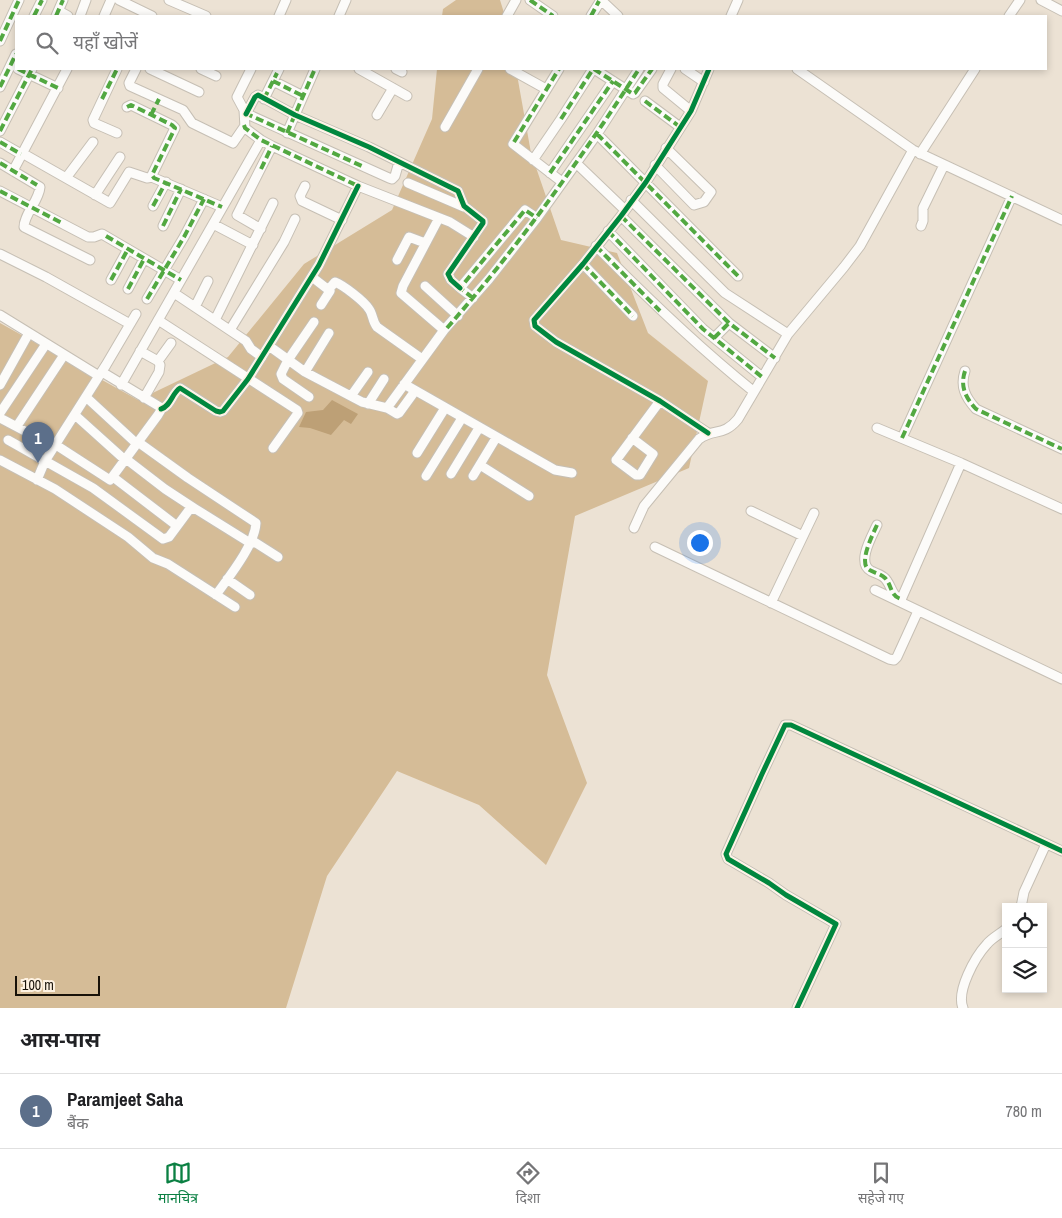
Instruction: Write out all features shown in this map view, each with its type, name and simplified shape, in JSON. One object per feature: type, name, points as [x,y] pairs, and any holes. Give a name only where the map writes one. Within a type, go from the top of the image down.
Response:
[{"type":"street","points":[[17,14],[19,0]]},
{"type":"street","points":[[34,15],[42,0]]},
{"type":"street","points":[[57,14],[63,0]]},
{"type":"street","points":[[80,15],[86,0]]},
{"type":"street","points":[[104,15],[112,0]]},
{"type":"street","points":[[119,0],[150,15]]},
{"type":"street","points":[[169,0],[204,15]]},
{"type":"street","points":[[279,15],[286,0]]},
{"type":"street","points":[[341,15],[346,0]]},
{"type":"street","points":[[508,15],[516,0]]},
{"type":"street","points":[[530,0],[552,15]]},
{"type":"street","points":[[608,9],[616,0]]},
{"type":"street","points":[[731,15],[738,0]]},
{"type":"street","points":[[1010,15],[1020,0]]},
{"type":"street","points":[[1041,0],[1062,11]]},
{"type":"street","points":[[592,15],[600,1],[617,15]]},
{"type":"street","points":[[0,41],[15,17]]},
{"type":"street","points":[[0,87],[15,67]]},
{"type":"street","points":[[13,171],[67,70]]},
{"type":"street","points":[[117,70],[93,120],[117,133]]},
{"type":"street","points":[[136,70],[129,83],[130,86],[184,110],[192,123],[232,142],[234,142],[244,127],[246,114],[258,95],[264,100],[295,115],[369,147],[456,190],[464,207]]},
{"type":"street","points":[[152,70],[199,92]]},
{"type":"street","points":[[203,70],[216,76]]},
{"type":"street","points":[[250,70],[236,97],[246,114],[392,179],[395,176],[399,162]]},
{"type":"street","points":[[264,100],[278,70]]},
{"type":"street","points":[[287,133],[315,70]]},
{"type":"street","points":[[361,70],[407,96]]},
{"type":"street","points":[[445,127],[477,70]]},
{"type":"street","points":[[512,70],[546,89]]},
{"type":"street","points":[[533,160],[562,119],[592,70]]},
{"type":"street","points":[[387,408],[444,330],[473,298],[537,218],[597,134],[638,70]]},
{"type":"street","points":[[606,72],[613,81],[633,94],[651,70]]},
{"type":"street","points":[[670,70],[663,84],[663,88],[691,111]]},
{"type":"street","points":[[686,70],[704,82]]},
{"type":"street","points":[[708,433],[660,401],[556,342],[535,326],[534,320],[583,264],[646,182],[691,111],[709,70]]},
{"type":"street","points":[[799,70],[916,152],[1062,220]]},
{"type":"street","points":[[634,528],[644,506],[699,439],[708,433],[724,432],[733,426],[788,334],[860,246],[916,152],[974,70]]},
{"type":"street","points":[[0,131],[30,71],[58,88]]},
{"type":"street","points":[[557,72],[513,144],[562,182]]},
{"type":"street","points":[[273,81],[303,96]]},
{"type":"street","points":[[550,173],[613,81]]},
{"type":"street","points":[[377,115],[393,88]]},
{"type":"street","points":[[151,115],[159,99]]},
{"type":"street","points":[[645,101],[680,127]]},
{"type":"street","points":[[127,108],[131,105],[175,128],[152,175],[153,177]]},
{"type":"street","points":[[244,127],[272,146],[358,186],[398,203],[410,205],[453,224],[474,238]]},
{"type":"street","points":[[597,134],[738,276]]},
{"type":"street","points":[[121,385],[261,140]]},
{"type":"street","points":[[0,142],[110,203],[129,172],[147,178],[153,177],[222,207]]},
{"type":"street","points":[[66,178],[94,142]]},
{"type":"street","points":[[261,229],[237,215],[272,146]]},
{"type":"street","points":[[655,165],[694,204],[704,202],[711,192],[666,148]]},
{"type":"street","points":[[95,195],[120,158]]},
{"type":"street","points":[[0,163],[40,188],[32,208],[23,223],[24,227],[90,260]]},
{"type":"street","points":[[576,163],[729,323],[775,358]]},
{"type":"street","points":[[920,226],[923,221],[923,208],[944,165]]},
{"type":"street","points":[[154,206],[166,182]]},
{"type":"street","points":[[408,183],[464,207],[483,222],[483,226],[448,274],[451,280],[473,298]]},
{"type":"street","points":[[305,186],[300,196],[302,201],[342,220]]},
{"type":"street","points":[[0,418],[56,446],[109,479],[113,477],[126,460],[161,409],[166,407],[176,390],[180,388],[216,411],[222,412],[248,379],[312,277],[358,186]]},
{"type":"street","points":[[163,226],[181,189]]},
{"type":"street","points":[[0,191],[88,237],[102,234],[181,280]]},
{"type":"street","points":[[902,438],[1012,196]]},
{"type":"street","points":[[147,299],[204,199]]},
{"type":"street","points":[[632,200],[725,293],[788,334]]},
{"type":"street","points":[[215,320],[273,203]]},
{"type":"street","points":[[460,288],[525,210],[537,218]]},
{"type":"street","points":[[439,218],[401,293],[444,330]]},
{"type":"street","points":[[230,330],[284,242],[295,219]]},
{"type":"street","points":[[213,224],[253,245]]},
{"type":"street","points":[[608,231],[714,338],[762,377]]},
{"type":"street","points":[[397,260],[409,237],[425,243]]},
{"type":"street","points":[[596,246],[711,358],[753,391]]},
{"type":"street","points":[[110,280],[128,249]]},
{"type":"street","points":[[0,254],[46,277],[130,324]]},
{"type":"street","points":[[128,289],[144,259]]},
{"type":"street","points":[[583,264],[633,316]]},
{"type":"street","points":[[312,277],[329,288]]},
{"type":"street","points":[[195,307],[208,281]]},
{"type":"street","points":[[321,306],[330,292],[329,288],[335,282],[370,310],[373,322],[377,327],[422,359]]},
{"type":"street","points":[[424,286],[458,316]]},
{"type":"street","points":[[174,293],[246,341],[251,349],[262,357]]},
{"type":"street","points":[[37,480],[45,461],[136,314]]},
{"type":"street","points":[[0,315],[64,355],[121,385],[161,409]]},
{"type":"street","points":[[158,320],[298,411],[273,448]]},
{"type":"street","points":[[309,397],[281,376],[281,373],[314,322]]},
{"type":"street","points":[[714,338],[729,323]]},
{"type":"street","points":[[0,385],[29,333]]},
{"type":"street","points":[[305,372],[329,333]]},
{"type":"street","points":[[158,361],[171,343]]},
{"type":"street","points":[[0,413],[46,344]]},
{"type":"street","points":[[269,346],[305,372],[368,404],[387,408],[397,414],[415,391]]},
{"type":"street","points":[[140,351],[158,361],[160,366],[159,372],[144,398]]},
{"type":"street","points":[[17,426],[64,355]]},
{"type":"street","points":[[965,371],[962,388],[976,409],[1062,449]]},
{"type":"street","points":[[351,396],[368,372]]},
{"type":"street","points":[[368,404],[384,379]]},
{"type":"street","points":[[404,384],[554,470],[572,473]]},
{"type":"street","points":[[86,397],[138,443],[256,523],[250,543],[216,595]]},
{"type":"street","points":[[632,438],[660,401]]},
{"type":"street","points":[[417,453],[445,408]]},
{"type":"street","points":[[75,415],[126,460],[165,489],[250,543],[256,543],[278,557]]},
{"type":"street","points":[[426,476],[462,418]]},
{"type":"street","points":[[452,474],[479,428]]},
{"type":"street","points":[[877,428],[961,463],[1062,509]]},
{"type":"street","points":[[473,476],[496,438]]},
{"type":"street","points":[[8,440],[93,488],[163,539],[167,539],[189,510],[194,508]]},
{"type":"street","points":[[0,460],[55,489],[128,537],[153,558],[168,564],[235,608]]},
{"type":"street","points":[[901,600],[961,463]]},
{"type":"street","points":[[480,465],[529,496]]},
{"type":"street","points":[[113,477],[177,526]]},
{"type":"street","points":[[751,511],[802,536]]},
{"type":"street","points":[[770,603],[814,513]]},
{"type":"street","points":[[877,525],[864,557],[865,565],[885,578],[895,596],[918,610],[1062,679]]},
{"type":"street","points":[[655,547],[893,660],[918,610]]},
{"type":"street","points":[[227,579],[250,595]]},
{"type":"street","points":[[875,590],[901,600]]},
{"type":"street","points":[[797,1008],[836,924],[786,895],[769,882],[728,860],[726,854],[785,725],[791,725],[1062,851]]},
{"type":"street","points":[[1022,903],[1024,892],[1046,844]]},
{"type":"street","points":[[963,1008],[961,997],[968,973],[987,944],[1002,933]]},
{"type":"shaded area","points":[[456,0],[500,0],[505,15],[442,15],[443,9]]},
{"type":"shaded area","points":[[437,70],[516,70],[531,153],[561,240],[617,253],[648,333],[708,381],[689,468],[575,516],[547,675],[587,783],[546,865],[479,805],[397,771],[327,876],[286,1008],[0,1008],[0,323],[138,400],[228,357],[304,264],[392,210],[432,119]]},
{"type":"shaded area","points":[[332,400],[358,414],[351,424],[344,420],[331,435],[310,428],[299,427],[306,412],[323,410]]},
{"type":"marked path","points":[[0,41],[19,0]]},
{"type":"marked path","points":[[34,15],[42,0]]},
{"type":"marked path","points":[[56,15],[63,0]]},
{"type":"marked path","points":[[530,0],[552,15]]},
{"type":"marked path","points":[[592,15],[599,1]]},
{"type":"marked path","points":[[0,87],[15,56]]},
{"type":"marked path","points":[[20,70],[58,88]]},
{"type":"marked path","points":[[0,131],[31,70]]},
{"type":"marked path","points":[[102,99],[116,70]]},
{"type":"marked path","points":[[514,142],[558,70]]},
{"type":"marked path","points":[[561,119],[592,70]]},
{"type":"marked path","points":[[596,70],[633,94],[651,70]]},
{"type":"marked path","points":[[447,328],[499,266],[548,202],[595,136],[638,70]]},
{"type":"marked path","points":[[287,133],[314,71]]},
{"type":"marked path","points":[[264,99],[277,73]]},
{"type":"marked path","points":[[273,81],[303,96]]},
{"type":"marked path","points":[[550,173],[613,81]]},
{"type":"marked path","points":[[151,115],[159,99]]},
{"type":"marked path","points":[[645,101],[680,127]]},
{"type":"marked path","points":[[127,107],[131,105],[175,128],[152,175],[154,178],[222,207]]},
{"type":"marked path","points":[[245,113],[364,167]]},
{"type":"marked path","points":[[244,125],[245,128],[261,140],[358,186]]},
{"type":"marked path","points":[[597,134],[738,276]]},
{"type":"marked path","points":[[0,142],[21,154]]},
{"type":"marked path","points":[[261,169],[272,146]]},
{"type":"marked path","points":[[0,163],[37,185]]},
{"type":"marked path","points":[[153,206],[166,182]]},
{"type":"marked path","points":[[163,226],[181,189]]},
{"type":"marked path","points":[[0,191],[62,223]]},
{"type":"marked path","points":[[902,438],[1012,196]]},
{"type":"marked path","points":[[147,299],[204,199]]},
{"type":"marked path","points":[[473,298],[460,288],[525,210],[537,218]]},
{"type":"marked path","points":[[621,216],[729,323],[775,358]]},
{"type":"marked path","points":[[608,231],[703,329],[762,377]]},
{"type":"marked path","points":[[106,236],[181,280]]},
{"type":"marked path","points":[[596,246],[660,311]]},
{"type":"marked path","points":[[111,280],[128,249]]},
{"type":"marked path","points":[[128,289],[144,259]]},
{"type":"marked path","points":[[583,264],[633,316]]},
{"type":"marked path","points":[[714,338],[729,323]]},
{"type":"marked path","points":[[965,371],[964,391],[976,409],[1062,449]]},
{"type":"marked path","points":[[877,525],[866,554],[866,565],[868,569],[885,578],[893,593],[897,598],[901,599]]},
{"type":"cycle path","points":[[708,433],[660,401],[556,342],[535,326],[534,320],[583,264],[646,182],[691,111],[709,70]]},
{"type":"cycle path","points":[[246,114],[258,95],[295,115],[369,147],[458,191],[464,206],[483,221],[448,274],[451,280],[460,288]]},
{"type":"cycle path","points":[[161,409],[167,405],[180,388],[216,411],[223,411],[248,379],[319,265],[358,186]]},
{"type":"cycle path","points":[[797,1008],[836,924],[728,859],[726,854],[785,725],[791,725],[1062,851]]},
{"type":"place","name":"Paramjeet Saha","points":[[38,463]]}]
